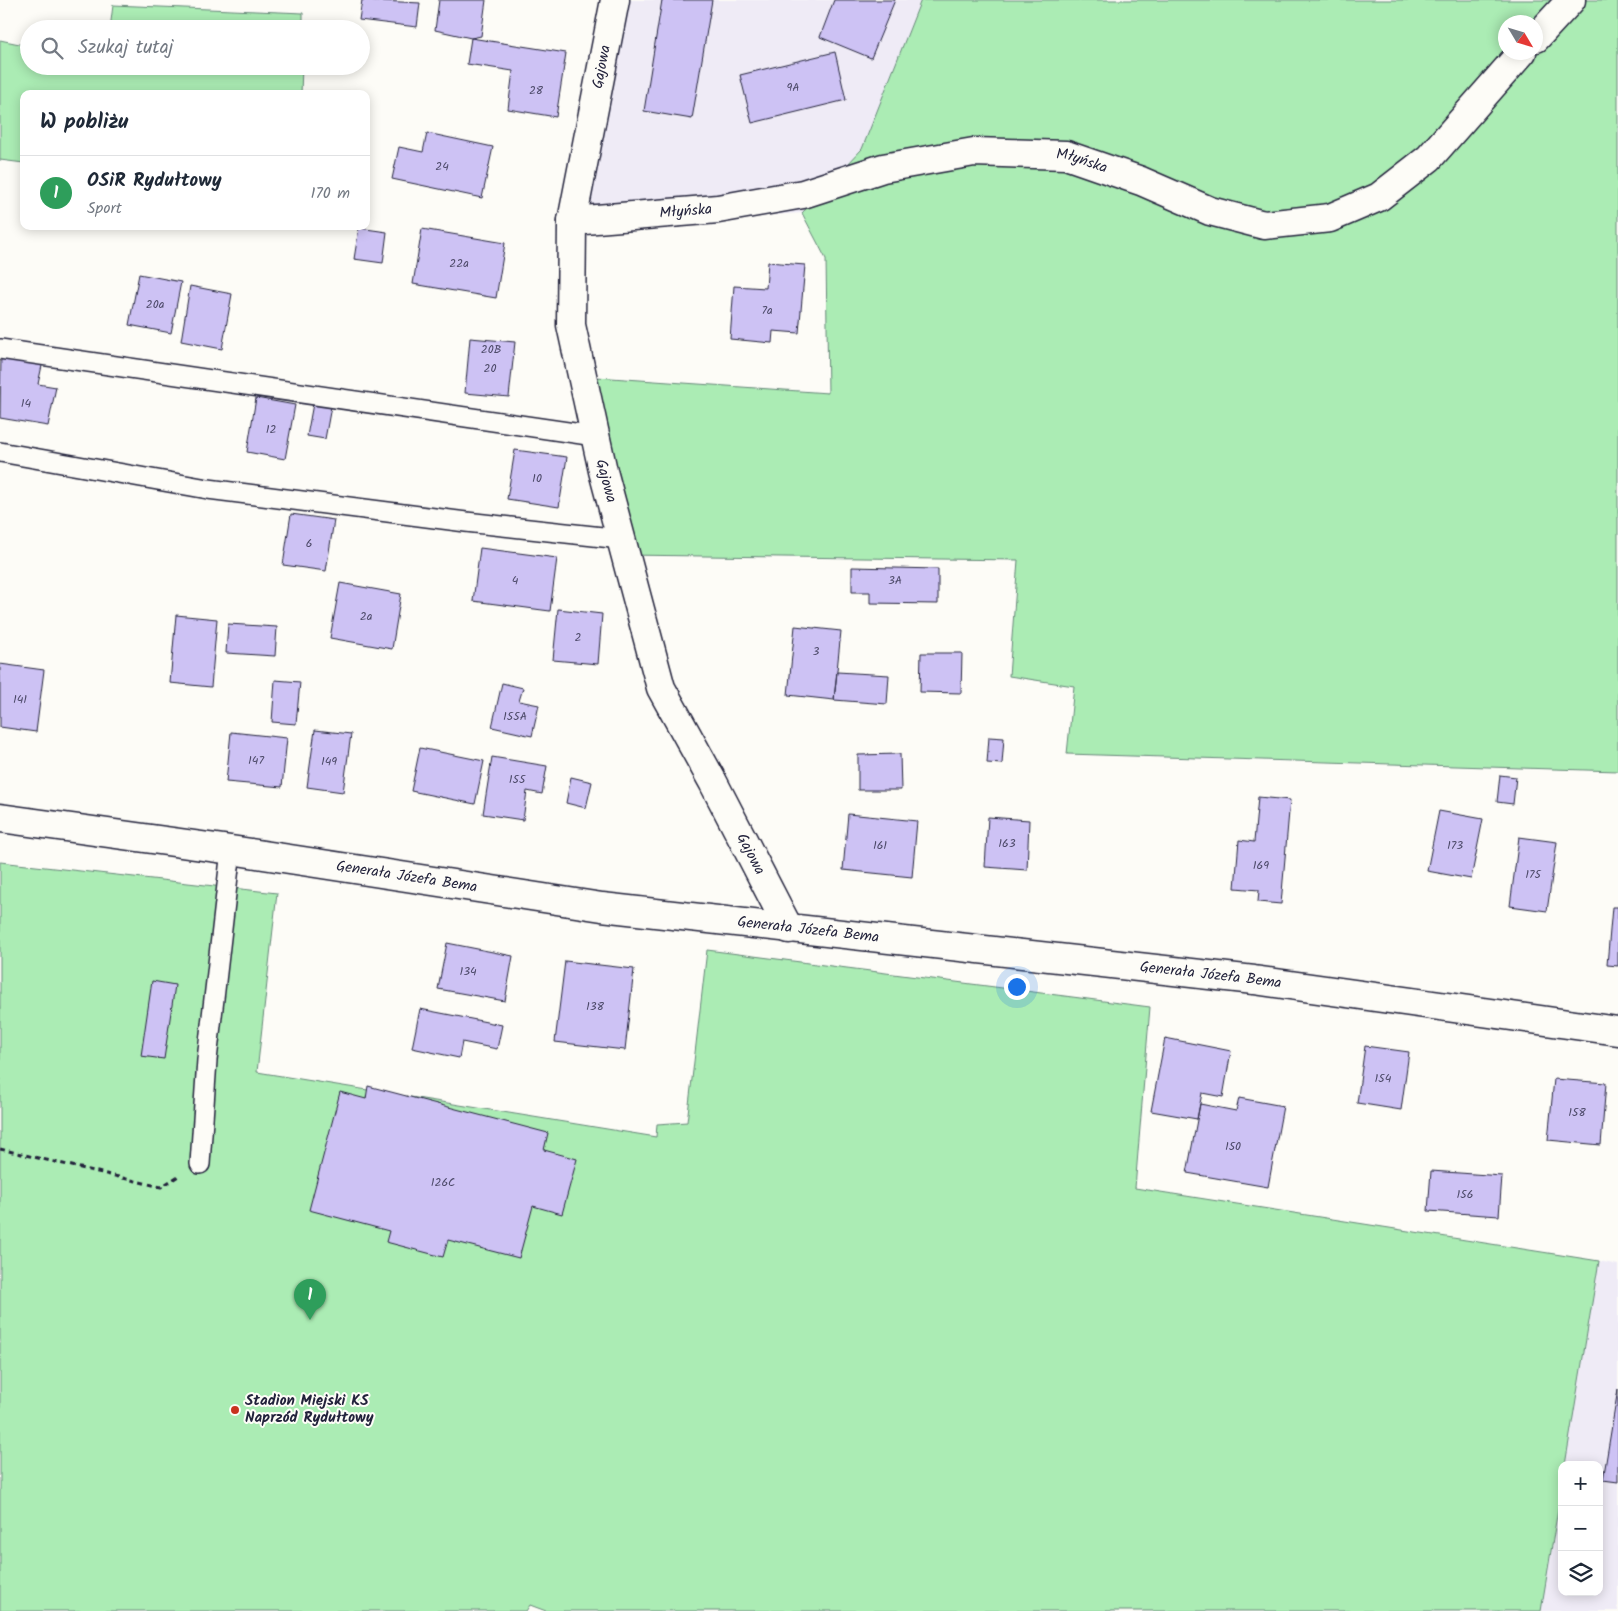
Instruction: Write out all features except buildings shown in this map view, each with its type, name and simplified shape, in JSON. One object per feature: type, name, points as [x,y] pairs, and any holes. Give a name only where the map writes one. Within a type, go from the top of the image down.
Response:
[{"type":"street","name":"Gajowa","points":[[615,0],[572,221],[571,325],[595,436],[660,688],[714,782],[789,929]]},
{"type":"street","points":[[1543,30],[1571,0]]},
{"type":"street","name":"Młyńska","points":[[572,221],[718,209],[802,194],[883,168],[974,152],[1066,155],[1141,181],[1210,211],[1264,225],[1330,218],[1379,197],[1429,158],[1515,60]]},
{"type":"street","name":"Generała Józefa Bema","points":[[0,818],[231,850],[602,907],[1254,980],[1618,1031]]},
{"type":"lane","points":[[0,349],[595,436]]},
{"type":"lane","points":[[0,452],[208,489],[466,522],[621,539]]},
{"type":"lane","points":[[200,1164],[207,1060],[231,850]]},
{"type":"path","points":[[0,1150],[161,1187],[200,1164]]},
{"type":"shaded area","points":[[615,0],[921,0],[862,149],[802,213],[701,220],[572,221]]},
{"type":"shaded area","points":[[1599,1261],[1618,1265],[1618,1611],[1541,1611],[1558,1509],[1558,1596],[1603,1596],[1603,1461],[1566,1461]]},
{"type":"green space","points":[[921,0],[1618,0],[1618,771],[1067,754],[1074,686],[1009,676],[1018,560],[625,555],[582,376],[828,393],[826,259],[802,213],[862,149]]},
{"type":"green space","points":[[113,5],[303,13],[303,20],[111,20]]},
{"type":"green space","points":[[0,40],[20,44],[20,75],[302,75],[301,90],[20,90],[20,162],[0,160]]},
{"type":"green space","points":[[0,862],[277,893],[257,1072],[656,1137],[657,1124],[687,1122],[707,950],[1150,1007],[1135,1188],[1599,1261],[1566,1461],[1558,1461],[1558,1509],[1541,1611],[546,1611],[530,1605],[526,1611],[0,1611]]},
{"type":"place","name":"OSiR Rydułtowy","points":[[310,1320]]},
{"type":"place","name":"Stadion Miejski KS Naprzód Rydułtowy","points":[[235,1410]]}]
